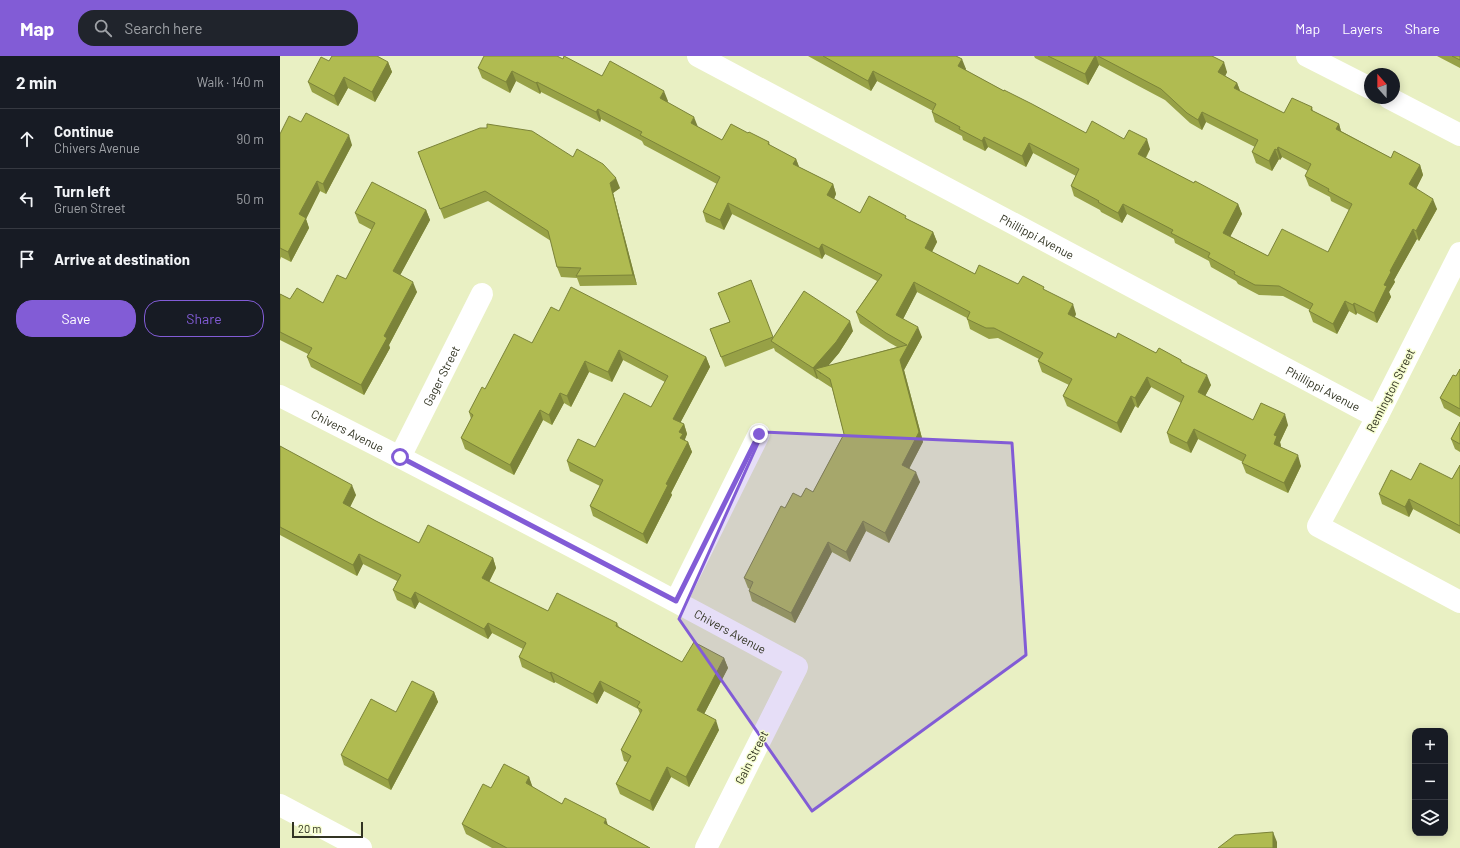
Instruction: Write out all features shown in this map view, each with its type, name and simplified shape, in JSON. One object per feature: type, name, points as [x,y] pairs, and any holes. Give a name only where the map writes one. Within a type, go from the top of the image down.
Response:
[{"type":"street","name":"Phillippi Avenue","points":[[698,56],[1377,417]]},
{"type":"street","points":[[1307,56],[1364,85]]},
{"type":"street","points":[[1400,104],[1460,135]]},
{"type":"street","name":"Remington Street","points":[[1460,253],[1377,417],[1318,526],[1460,602]]},
{"type":"street","name":"Gager Street","points":[[400,457],[482,294]]},
{"type":"street","name":"Chivers Avenue","points":[[280,396],[676,601],[797,667]]},
{"type":"street","points":[[676,601],[759,434]]},
{"type":"street","name":"Gain Street","points":[[706,848],[797,667]]},
{"type":"street","points":[[280,805],[361,848]]},
{"type":"highlighted area","points":[[763,432],[1012,443],[1026,655],[812,811],[679,619]]},
{"type":"building","points":[[332,56],[377,56],[388,62],[372,92],[344,77],[334,96],[308,82],[321,57],[329,61]]},
{"type":"building","points":[[484,56],[557,56],[563,59],[564,56],[602,76],[610,61],[664,91],[660,98],[694,117],[691,123],[722,140],[731,124],[769,142],[768,144],[796,159],[793,164],[833,184],[827,195],[860,213],[869,196],[906,216],[905,218],[933,232],[925,248],[975,274],[979,265],[1018,284],[1023,276],[1044,287],[1043,289],[1073,304],[1068,314],[1116,338],[1118,333],[1156,353],[1159,348],[1181,360],[1181,362],[1207,375],[1198,392],[1253,420],[1261,403],[1285,414],[1274,435],[1277,436],[1274,444],[1298,455],[1284,483],[1242,463],[1246,455],[1194,429],[1187,443],[1167,433],[1184,396],[1147,377],[1135,398],[1131,396],[1117,423],[1063,396],[1072,379],[1038,361],[1043,353],[994,328],[986,328],[967,319],[970,312],[914,282],[896,315],[918,327],[900,360],[919,432],[902,465],[916,472],[885,533],[863,521],[846,552],[828,542],[791,613],[749,591],[753,582],[744,578],[781,506],[785,508],[793,493],[801,497],[806,488],[813,492],[844,434],[830,379],[815,369],[907,345],[886,333],[856,312],[882,275],[822,244],[819,249],[728,203],[720,220],[703,212],[720,177],[640,135],[642,132],[598,109],[596,112],[512,71],[506,82],[478,68]]},
{"type":"building","points":[[823,56],[956,56],[962,59],[958,66],[1086,133],[1092,121],[1124,139],[1129,130],[1147,139],[1138,154],[1194,183],[1195,181],[1238,204],[1223,233],[1268,256],[1282,229],[1328,252],[1352,204],[1305,176],[1311,164],[1278,147],[1277,150],[1275,149],[1269,161],[1252,152],[1258,140],[1202,112],[1198,120],[1187,113],[1161,89],[1098,56],[1212,56],[1224,62],[1218,72],[1237,83],[1234,88],[1284,113],[1292,98],[1312,107],[1311,110],[1339,124],[1336,129],[1391,158],[1394,151],[1420,165],[1409,184],[1433,199],[1416,231],[1413,229],[1390,271],[1391,272],[1384,285],[1387,286],[1374,313],[1354,303],[1353,305],[1345,301],[1333,324],[1309,311],[1313,304],[1279,286],[1255,285],[1234,274],[1235,272],[1208,257],[1210,253],[1171,233],[1173,230],[1123,204],[1118,213],[1071,186],[1079,169],[1029,143],[1022,156],[984,137],[982,141],[932,112],[936,104],[873,71],[868,81]]},
{"type":"building","points":[[1048,56],[1095,56],[1085,74]]},
{"type":"building","points":[[1452,56],[1460,56],[1460,60]]},
{"type":"building","points":[[306,113],[349,135],[323,184],[317,181],[299,214],[306,218],[288,252],[280,248],[280,134],[289,116],[301,122]]},
{"type":"building","points":[[487,124],[532,131],[573,157],[577,149],[603,164],[616,178],[610,183],[633,275],[576,276],[581,268],[557,267],[548,231],[485,191],[440,209],[418,152],[480,128],[487,128]]},
{"type":"building","points":[[372,182],[426,210],[393,271],[413,282],[384,336],[387,338],[361,385],[307,357],[312,348],[280,332],[280,294],[290,299],[297,288],[323,303],[337,275],[346,279],[375,223],[355,213]]},
{"type":"building","points":[[751,280],[773,337],[721,357],[710,329],[730,322],[718,293]]},
{"type":"building","points":[[571,287],[706,357],[673,419],[684,424],[679,432],[683,434],[680,438],[688,442],[666,484],[668,485],[643,534],[590,506],[603,480],[567,461],[578,439],[595,447],[624,393],[651,407],[668,376],[619,350],[608,372],[585,361],[567,396],[560,393],[549,415],[540,410],[510,465],[461,438],[473,415],[469,412],[482,387],[485,389],[514,334],[532,343],[551,307],[559,311]]},
{"type":"building","points":[[804,291],[850,321],[836,342],[813,368],[771,341]]},
{"type":"building","points":[[1460,369],[1460,409],[1440,398],[1453,375],[1456,376]]},
{"type":"building","points":[[1460,422],[1460,444],[1451,439]]},
{"type":"building","points":[[280,446],[352,485],[343,503],[376,521],[419,543],[428,525],[493,558],[482,578],[548,611],[557,593],[617,623],[616,626],[682,662],[694,642],[724,658],[697,710],[716,720],[686,777],[667,767],[650,801],[616,784],[631,756],[621,750],[642,710],[637,707],[640,702],[600,681],[593,694],[519,657],[526,643],[488,623],[484,629],[415,592],[411,599],[393,590],[401,575],[359,554],[353,565],[280,527]]},
{"type":"building","points":[[1420,463],[1452,479],[1460,465],[1460,526],[1409,499],[1405,507],[1379,494],[1391,470],[1411,480]]},
{"type":"building","points":[[412,681],[434,692],[388,780],[341,755],[371,699],[396,712]]},
{"type":"building","points":[[504,764],[529,777],[526,783],[562,804],[565,798],[606,819],[604,823],[650,848],[507,848],[462,824],[483,784],[491,788]]},
{"type":"building","points":[[1273,832],[1273,848],[1218,848],[1235,835]]},
{"type":"route","points":[[400,457],[676,601],[759,434]]}]
